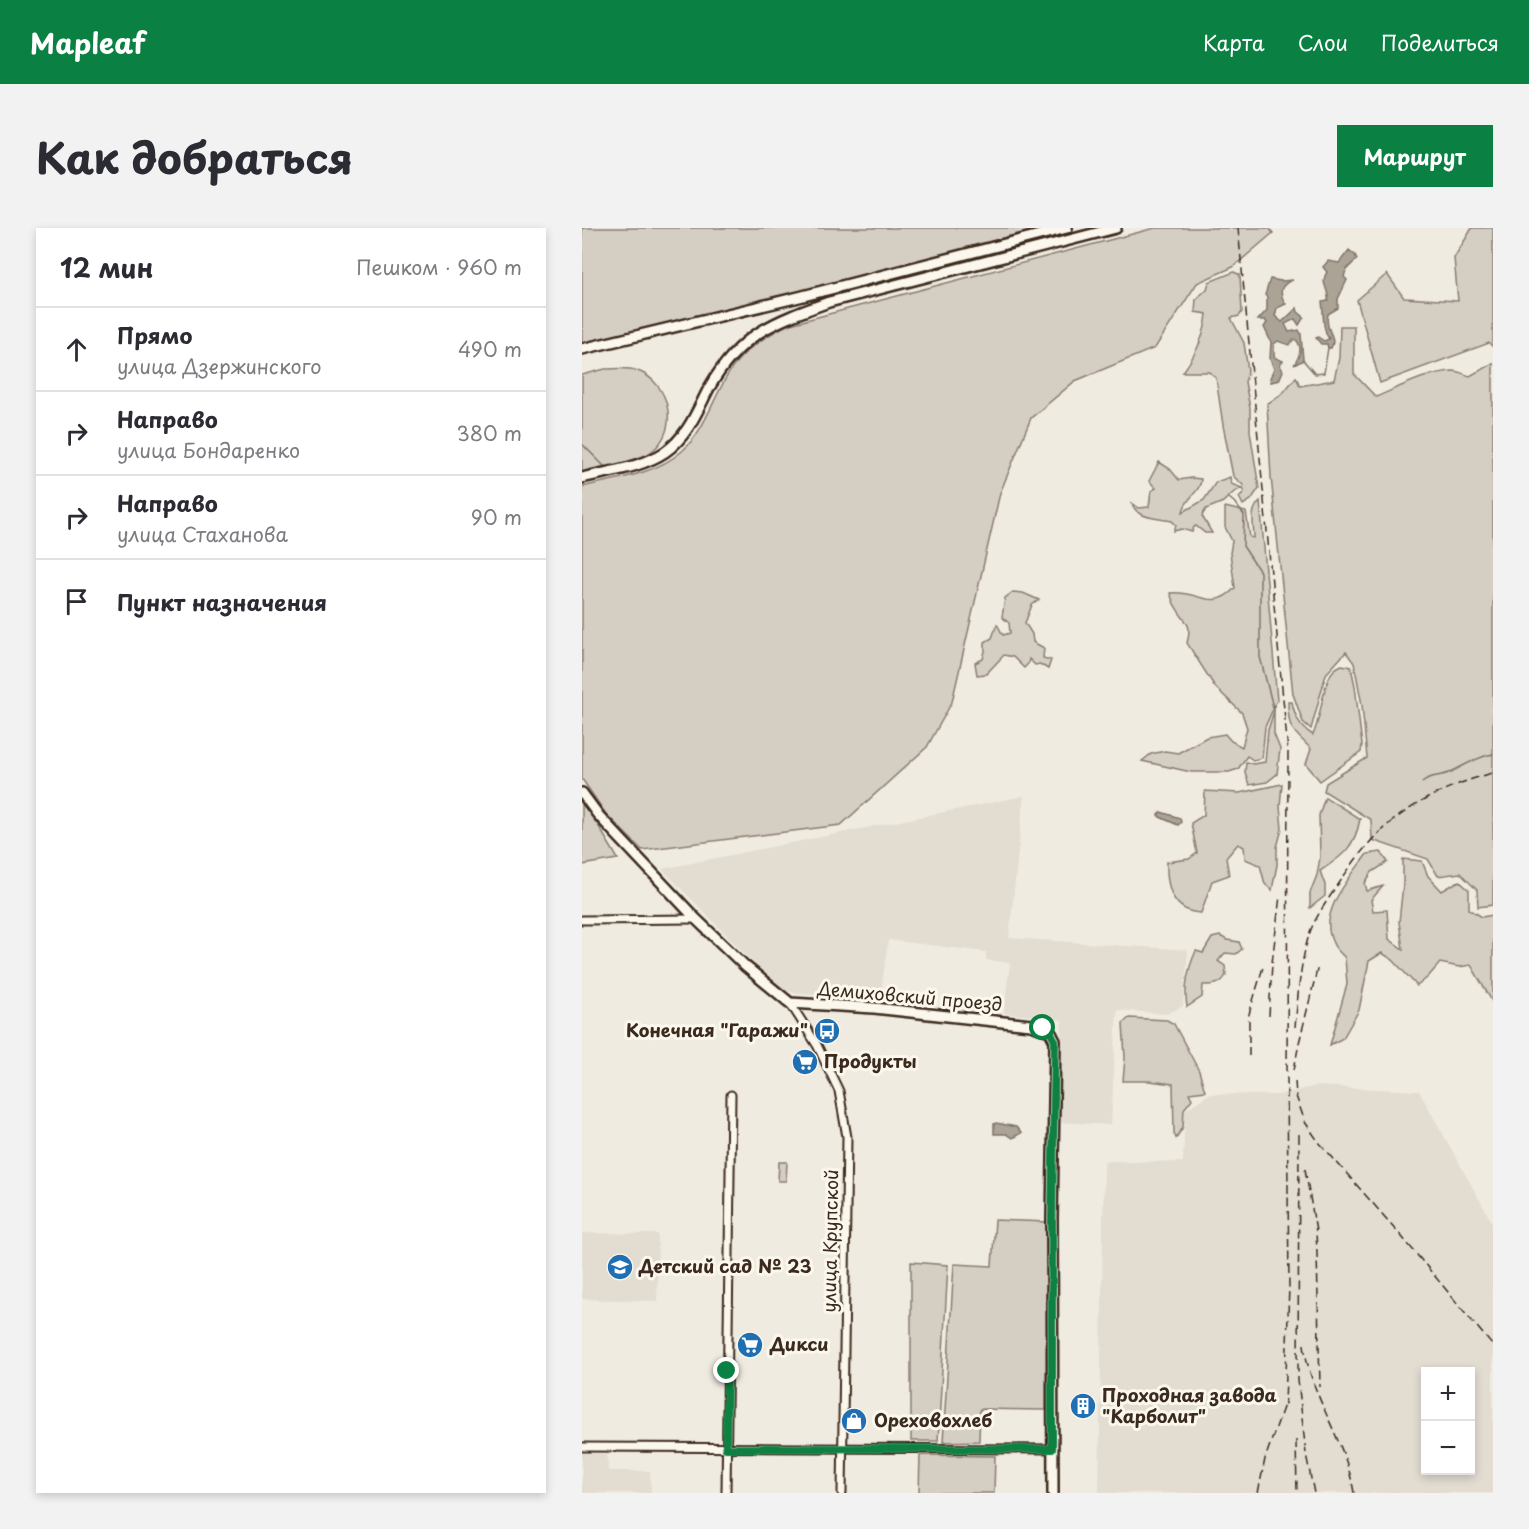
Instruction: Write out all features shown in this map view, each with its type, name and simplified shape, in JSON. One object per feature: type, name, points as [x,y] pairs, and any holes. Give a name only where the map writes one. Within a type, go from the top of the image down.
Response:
[{"type":"main road","points":[[582,349],[788,300],[1067,228]]},
{"type":"main road","points":[[582,478],[639,464],[668,449],[688,428],[714,380],[733,354],[759,331],[783,318],[829,302],[1116,228]]},
{"type":"main road","points":[[582,793],[599,816],[696,919],[745,966],[790,1003]]},
{"type":"main road","name":"Демиховский проезд","points":[[790,1003],[874,1008],[1030,1024],[1050,1031],[1055,1041],[1052,1449]]},
{"type":"main road","points":[[1052,1449],[1053,1493]]},
{"type":"street","points":[[582,920],[696,919]]},
{"type":"street","name":"улица Крупской","points":[[790,1003],[816,1045],[836,1084],[841,1099],[847,1137],[842,1493]]},
{"type":"street","points":[[726,1493],[731,1095]]},
{"type":"street","points":[[582,1447],[1052,1449]]},
{"type":"shaded area","points":[[582,228],[1042,228],[796,292],[582,343]]},
{"type":"shaded area","points":[[1155,228],[1269,228],[1273,233],[1233,267],[1197,283],[1155,348],[1075,381],[1031,418],[1000,493],[952,702],[927,747],[841,825],[642,850],[606,814],[582,779],[582,487],[646,471],[659,466],[681,452],[700,429],[735,364],[765,337],[787,325]]},
{"type":"shaded area","points":[[1472,228],[1493,228],[1493,347],[1489,343],[1380,383],[1357,300],[1387,274],[1404,298],[1458,301],[1454,258]]},
{"type":"shaded area","points":[[1349,250],[1357,259],[1346,270],[1344,277],[1347,280],[1338,299],[1338,308],[1328,314],[1327,320],[1333,344],[1331,348],[1328,348],[1327,344],[1321,344],[1316,338],[1324,341],[1329,339],[1324,326],[1322,302],[1328,301],[1324,283],[1327,272],[1323,267],[1328,261],[1339,263]]},
{"type":"shaded area","points":[[1234,272],[1240,275],[1242,312],[1239,316],[1231,318],[1244,343],[1248,371],[1245,382],[1250,408],[1250,431],[1259,488],[1251,500],[1243,505],[1239,497],[1244,492],[1243,485],[1233,476],[1216,378],[1210,372],[1183,372],[1199,344],[1206,322],[1207,314],[1195,312],[1196,299],[1207,289],[1209,282]]},
{"type":"shaded area","points":[[1270,279],[1293,280],[1283,286],[1281,293],[1286,304],[1277,308],[1275,316],[1282,322],[1297,308],[1304,317],[1299,325],[1295,319],[1285,324],[1289,332],[1299,330],[1301,334],[1303,360],[1294,365],[1300,349],[1295,339],[1289,345],[1278,341],[1274,344],[1274,357],[1283,361],[1280,365],[1283,371],[1279,380],[1271,382],[1270,378],[1274,369],[1270,359],[1271,342],[1264,327],[1267,323],[1265,320],[1258,320],[1267,310],[1265,295]]},
{"type":"shaded area","points":[[1340,326],[1354,326],[1354,374],[1376,397],[1432,374],[1454,371],[1470,376],[1493,363],[1493,905],[1478,907],[1477,890],[1460,873],[1438,876],[1428,859],[1372,840],[1371,820],[1324,791],[1326,783],[1367,758],[1362,705],[1354,663],[1346,652],[1326,674],[1311,729],[1303,722],[1293,694],[1271,477],[1267,404],[1283,393],[1296,377],[1300,386],[1334,380],[1339,358]]},
{"type":"shaded area","points":[[605,369],[638,371],[658,386],[668,408],[666,431],[661,442],[644,456],[618,466],[582,475],[582,375]]},
{"type":"shaded area","points":[[1159,462],[1170,469],[1179,480],[1201,479],[1183,512],[1204,500],[1216,482],[1230,477],[1231,484],[1242,488],[1223,502],[1206,509],[1202,516],[1212,533],[1205,533],[1196,526],[1192,532],[1182,529],[1174,531],[1176,525],[1172,521],[1148,517],[1134,508],[1132,503],[1139,508],[1149,507],[1151,491],[1156,488],[1149,481]]},
{"type":"shaded area","points":[[1260,501],[1277,700],[1265,727],[1262,758],[1253,760],[1247,756],[1238,769],[1229,772],[1191,772],[1142,761],[1151,754],[1165,751],[1178,753],[1207,737],[1225,734],[1231,741],[1242,747],[1247,728],[1242,713],[1215,687],[1187,643],[1189,630],[1187,623],[1170,593],[1188,594],[1211,600],[1219,599],[1235,588],[1230,553],[1232,541],[1225,527],[1225,507],[1246,512],[1250,537],[1254,538],[1253,514]]},
{"type":"shaded area","points":[[1013,592],[1023,593],[1039,600],[1032,605],[1025,623],[1032,634],[1033,642],[1044,648],[1043,658],[1051,660],[1048,669],[1040,664],[1035,665],[1029,659],[1024,668],[1013,657],[1004,655],[986,674],[977,675],[975,663],[983,659],[985,642],[992,638],[997,624],[1003,635],[1010,633],[1009,623],[1002,617],[1005,598]]},
{"type":"shaded area","points":[[1342,665],[1351,667],[1362,745],[1361,752],[1320,781],[1306,764],[1311,749],[1291,725],[1288,702],[1292,702],[1299,721],[1313,735],[1327,682],[1335,669]]},
{"type":"shaded area","points":[[1274,711],[1274,734],[1280,749],[1277,774],[1267,782],[1249,785],[1245,772],[1246,762],[1253,764],[1265,762],[1268,730]]},
{"type":"shaded area","points":[[1282,784],[1280,806],[1282,829],[1277,847],[1277,865],[1272,890],[1265,884],[1260,865],[1245,859],[1244,847],[1238,844],[1226,858],[1229,875],[1212,881],[1201,913],[1191,912],[1177,903],[1168,880],[1167,862],[1189,859],[1197,853],[1191,823],[1204,815],[1205,791],[1239,793]]},
{"type":"shaded area","points":[[1024,796],[1009,938],[1188,950],[1183,1006],[1166,1014],[1117,1010],[1111,1125],[1057,1122],[1062,1020],[1004,1013],[1010,963],[986,960],[986,952],[888,940],[880,1000],[781,991],[662,869]]},
{"type":"shaded area","points":[[1325,797],[1360,819],[1355,837],[1347,850],[1320,871],[1325,885],[1325,896],[1310,908],[1310,893],[1317,875],[1320,857],[1319,815]]},
{"type":"shaded area","points":[[582,798],[618,859],[582,865]]},
{"type":"shaded area","points":[[1161,812],[1180,818],[1181,822],[1178,825],[1160,817],[1158,815]]},
{"type":"shaded area","points":[[1381,852],[1388,862],[1372,872],[1365,883],[1367,891],[1383,886],[1371,900],[1373,911],[1387,910],[1389,939],[1403,949],[1399,922],[1403,859],[1422,861],[1428,876],[1442,891],[1459,881],[1469,890],[1469,909],[1482,917],[1493,915],[1493,1003],[1471,965],[1459,967],[1440,963],[1417,986],[1393,960],[1382,953],[1369,961],[1359,1010],[1343,1038],[1330,1045],[1347,984],[1345,958],[1334,945],[1329,931],[1329,919],[1338,896],[1367,854]]},
{"type":"shaded area","points":[[1220,936],[1239,942],[1242,949],[1236,954],[1225,953],[1218,961],[1225,966],[1226,975],[1222,981],[1217,984],[1203,985],[1202,997],[1187,1007],[1187,978],[1196,951],[1203,953],[1212,938]]},
{"type":"shaded area","points":[[1129,1018],[1167,1020],[1174,1024],[1199,1071],[1205,1091],[1189,1093],[1192,1099],[1184,1109],[1183,1127],[1176,1138],[1173,1084],[1123,1081],[1125,1058],[1123,1023]]},
{"type":"shaded area","points":[[1317,1086],[1419,1091],[1493,1224],[1493,1493],[1099,1493],[1104,1161],[1183,1162],[1185,1110],[1209,1094],[1277,1095]]},
{"type":"shaded area","points":[[996,1123],[1016,1127],[1021,1133],[1012,1138],[1006,1134],[994,1134]]},
{"type":"shaded area","points":[[779,1162],[787,1162],[786,1181],[778,1181]]},
{"type":"shaded area","points":[[995,1220],[1048,1222],[1046,1410],[980,1409],[979,1441],[943,1442],[954,1264],[992,1266]]},
{"type":"shaded area","name":"Детский сад № 23","points":[[582,1233],[658,1234],[657,1301],[582,1299]]},
{"type":"shaded area","points":[[911,1262],[948,1265],[938,1441],[911,1441]]},
{"type":"shaded area","points":[[582,1453],[607,1454],[608,1471],[650,1471],[651,1493],[582,1493]]},
{"type":"shaded area","points":[[920,1455],[995,1456],[994,1493],[919,1493]]},
{"type":"waterway","points":[[1303,360],[1315,374],[1324,373],[1328,348]]},
{"type":"waterway","points":[[582,444],[605,467],[586,473]]},
{"type":"waterway","points":[[1229,498],[1244,515],[1243,546],[1260,572],[1260,657],[1274,711]]},
{"type":"waterway","points":[[1422,782],[1493,754]]},
{"type":"railway","points":[[1238,228],[1288,751],[1289,1286],[1285,1405]]},
{"type":"railway","points":[[1295,1027],[1298,991],[1310,932],[1322,908],[1359,855],[1384,828],[1422,801],[1464,782],[1493,773]]},
{"type":"railway","points":[[1269,1016],[1272,963],[1280,896]]},
{"type":"railway","points":[[1249,1056],[1249,1014],[1264,964]]},
{"type":"railway","points":[[1294,1070],[1318,966]]},
{"type":"railway","points":[[1295,1081],[1296,1096],[1305,1122],[1318,1141],[1493,1346]]},
{"type":"railway","points":[[1299,1134],[1298,1380],[1306,1454],[1314,1493]]},
{"type":"railway","points":[[1305,1169],[1316,1231],[1320,1387]]},
{"type":"railway","points":[[1304,1344],[1313,1382],[1344,1455],[1354,1493]]},
{"type":"railway","points":[[1258,1493],[1265,1459],[1286,1399]]},
{"type":"railway","points":[[1296,1440],[1297,1493]]},
{"type":"place","name":"Конечная \"Гаражи\"","points":[[827,1031]]},
{"type":"place","name":"Продукты","points":[[805,1062]]},
{"type":"place","name":"Детский сад № 23","points":[[620,1267]]},
{"type":"place","name":"Дикси","points":[[750,1345]]},
{"type":"place","name":"Проходная завода \"Карболит\"","points":[[1083,1406]]},
{"type":"place","name":"Ореховохлеб","points":[[854,1421]]},
{"type":"route","points":[[727,1371],[726,1448],[1052,1449],[1055,1041],[1050,1031],[1043,1028]]}]
